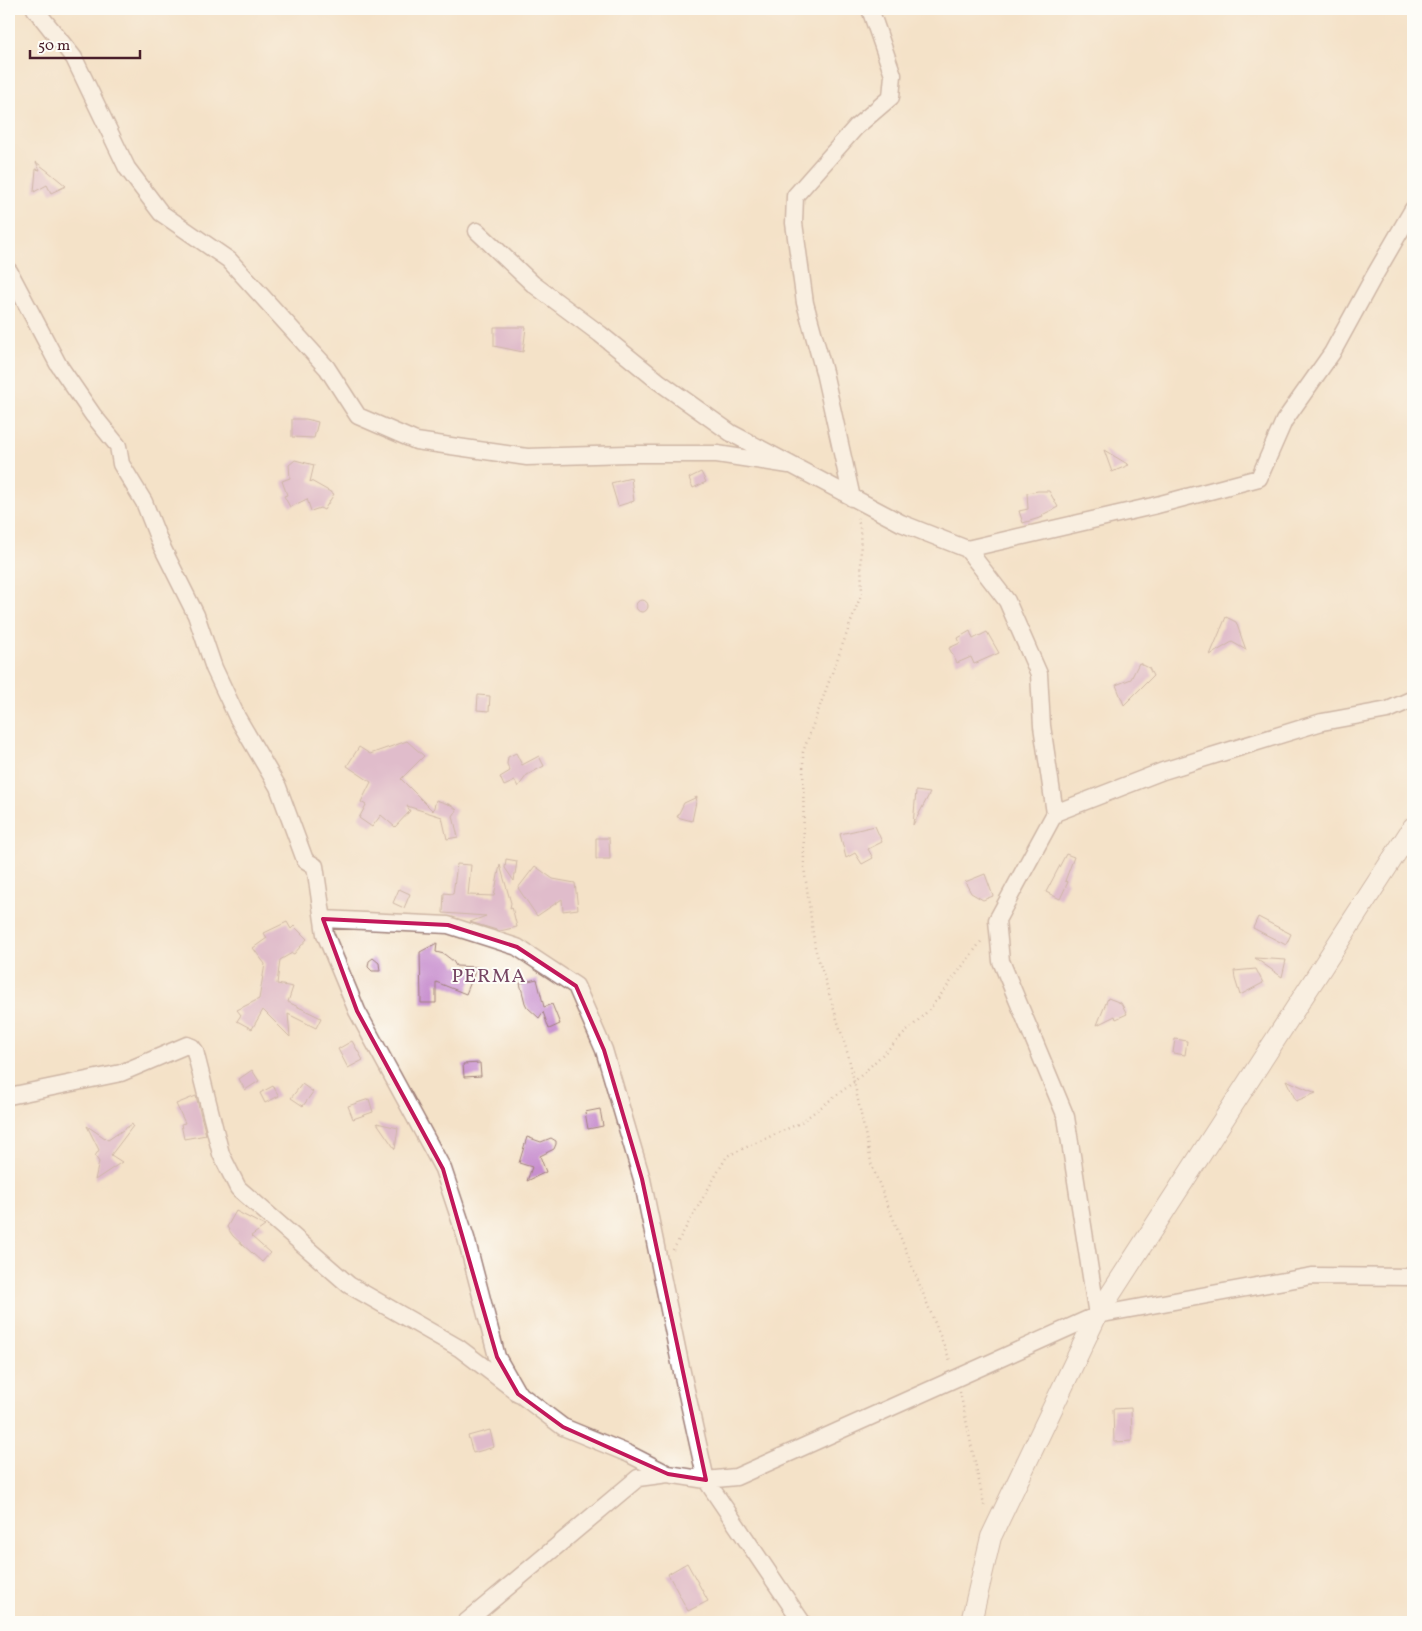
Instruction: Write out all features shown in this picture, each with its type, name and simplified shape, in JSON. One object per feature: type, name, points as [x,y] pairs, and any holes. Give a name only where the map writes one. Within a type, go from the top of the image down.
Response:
[{"type":"street","points":[[35,9],[74,58],[127,168],[161,213],[229,260],[327,368],[358,416],[416,442],[527,458],[626,454],[717,454],[790,465]]},
{"type":"street","points":[[852,498],[824,372],[805,303],[794,224],[795,196],[856,127],[890,96],[893,76],[870,9]]},
{"type":"street","points":[[967,549],[1153,506],[1259,478],[1284,421],[1332,353],[1413,209]]},
{"type":"street","points":[[477,231],[533,284],[600,334],[658,382],[731,433],[901,523],[967,549],[1007,601],[1039,674],[1042,726],[1055,813],[997,920],[1001,961],[1066,1117],[1097,1315]]},
{"type":"street","points":[[9,271],[58,364],[93,415],[118,446],[121,464],[144,502],[161,544],[196,615],[214,668],[233,709],[278,787],[305,860],[315,866],[325,934],[357,1010],[443,1169],[466,1238],[497,1357],[518,1394]]},
{"type":"street","points":[[1055,813],[1163,771],[1322,722],[1388,710],[1413,699]]},
{"type":"street","points":[[971,1622],[991,1538],[1097,1315],[1413,827]]},
{"type":"street","points":[[323,919],[448,925],[518,946],[576,986],[607,1059],[642,1179],[706,1480],[802,1622]]},
{"type":"street","points":[[9,1096],[121,1073],[187,1045],[192,1047],[195,1051],[209,1103],[220,1154],[238,1188],[349,1285],[459,1348],[563,1427],[629,1454],[668,1474]]},
{"type":"street","points":[[466,1622],[638,1478],[668,1474],[706,1480],[736,1477],[1097,1315],[1312,1276],[1413,1277]]},
{"type":"path","points":[[852,498],[860,526],[862,592],[803,752],[804,867],[815,948],[849,1058],[872,1166],[957,1378],[985,1509]]},
{"type":"path","points":[[661,1271],[727,1156],[800,1123],[854,1082],[930,1009],[997,920]]},
{"type":"highlighted area","points":[[323,919],[448,925],[517,947],[576,986],[604,1050],[642,1179],[706,1480],[668,1474],[563,1427],[518,1394],[497,1357],[443,1169],[357,1011]]},
{"type":"building","points":[[36,162],[66,186],[51,193],[47,185],[34,192],[36,169],[40,170]]},
{"type":"building","points":[[494,327],[526,327],[523,352],[494,346]]},
{"type":"building","points":[[292,419],[306,419],[318,422],[314,438],[292,437]]},
{"type":"building","points":[[1104,450],[1129,465],[1112,472]]},
{"type":"building","points":[[295,460],[314,465],[310,482],[334,494],[324,510],[320,508],[311,511],[307,499],[290,507],[284,496],[287,495],[282,481],[290,478],[289,465]]},
{"type":"building","points":[[701,472],[706,482],[693,488],[689,478]]},
{"type":"building","points":[[631,478],[634,501],[618,506],[611,483]]},
{"type":"building","points":[[1049,491],[1058,507],[1042,515],[1043,517],[1023,523],[1019,511],[1028,509],[1027,493]]},
{"type":"building","points":[[642,600],[648,606],[642,612],[636,606]]},
{"type":"building","points":[[1226,617],[1236,622],[1246,650],[1232,642],[1210,655]]},
{"type":"building","points":[[970,631],[973,639],[987,632],[999,653],[974,664],[971,657],[957,663],[949,648],[960,643],[958,638]]},
{"type":"building","points":[[1139,663],[1149,668],[1153,676],[1124,705],[1116,685],[1131,679]]},
{"type":"building","points":[[478,695],[490,696],[489,711],[477,710]]},
{"type":"building","points":[[407,741],[424,756],[401,779],[433,811],[436,800],[451,805],[457,810],[453,816],[458,837],[447,839],[442,817],[407,806],[410,811],[395,827],[381,815],[372,827],[359,818],[366,805],[361,802],[371,782],[347,766],[359,747],[370,754]]},
{"type":"building","points":[[516,753],[522,765],[539,756],[544,766],[527,775],[518,787],[515,781],[504,786],[500,777],[510,771],[507,764],[508,757]]},
{"type":"building","points":[[916,791],[930,793],[913,825]]},
{"type":"building","points":[[697,797],[692,821],[677,817],[684,803]]},
{"type":"building","points":[[875,826],[882,842],[868,849],[873,858],[862,864],[855,853],[846,858],[840,834]]},
{"type":"building","points":[[596,838],[609,838],[610,859],[596,859]]},
{"type":"building","points":[[1066,854],[1074,857],[1065,881],[1068,882],[1060,899],[1046,892]]},
{"type":"building","points":[[506,859],[517,861],[514,881],[505,868]]},
{"type":"building","points":[[457,864],[471,865],[468,895],[494,896],[500,865],[511,903],[510,908],[512,907],[517,927],[500,931],[470,922],[486,916],[443,913],[444,893],[453,894]]},
{"type":"building","points":[[535,866],[553,879],[575,883],[578,909],[563,911],[562,899],[537,916],[518,888]]},
{"type":"building","points":[[985,874],[993,896],[983,900],[971,893],[965,882]]},
{"type":"building","points":[[399,889],[410,894],[404,908],[393,903]]},
{"type":"building","points":[[1258,917],[1291,934],[1286,945],[1253,928]]},
{"type":"building","points":[[287,922],[291,929],[294,926],[307,939],[294,954],[292,953],[280,960],[277,984],[293,987],[288,1002],[321,1018],[316,1028],[288,1014],[290,1037],[263,1010],[252,1029],[237,1021],[241,1015],[237,1010],[259,999],[265,964],[253,948],[267,938],[264,933]]},
{"type":"building","points":[[437,943],[436,952],[444,954],[456,966],[477,967],[466,994],[436,982],[436,1003],[421,1003],[420,952]]},
{"type":"building","points":[[373,958],[379,963],[380,971],[372,971],[368,967],[369,961]]},
{"type":"building","points":[[1255,958],[1286,960],[1282,977]]},
{"type":"building","points":[[1256,969],[1263,983],[1240,995],[1234,971]]},
{"type":"building","points":[[537,979],[544,1007],[552,1004],[560,1024],[549,1029],[543,1012],[539,1018],[527,1007],[520,983]]},
{"type":"building","points":[[1108,998],[1121,1003],[1127,1014],[1116,1019],[1115,1016],[1097,1025]]},
{"type":"building","points":[[1175,1039],[1187,1041],[1185,1055],[1173,1053]]},
{"type":"building","points":[[352,1041],[363,1060],[348,1068],[338,1049]]},
{"type":"building","points":[[480,1063],[481,1076],[464,1077],[463,1064]]},
{"type":"building","points":[[252,1070],[259,1081],[245,1090],[239,1079]]},
{"type":"building","points":[[1286,1080],[1316,1093],[1296,1101]]},
{"type":"building","points":[[302,1084],[313,1092],[303,1106],[291,1098]]},
{"type":"building","points":[[273,1086],[279,1096],[265,1103],[260,1093]]},
{"type":"building","points":[[196,1096],[206,1135],[184,1139],[181,1124],[185,1123],[176,1104]]},
{"type":"building","points":[[369,1099],[373,1112],[353,1119],[348,1106]]},
{"type":"building","points":[[600,1109],[603,1126],[588,1129],[585,1112]]},
{"type":"building","points":[[377,1123],[398,1128],[395,1149]]},
{"type":"building","points":[[132,1124],[133,1126],[111,1155],[122,1162],[95,1180],[99,1162],[95,1156],[99,1150],[87,1126],[108,1140]]},
{"type":"building","points":[[527,1137],[541,1142],[551,1138],[556,1141],[556,1144],[554,1149],[540,1156],[546,1172],[527,1181],[532,1167],[519,1163]]},
{"type":"building","points":[[236,1211],[265,1226],[251,1236],[270,1253],[262,1262],[233,1236],[227,1227]]},
{"type":"building","points":[[1131,1408],[1132,1441],[1114,1442],[1113,1409]]},
{"type":"building","points":[[490,1430],[494,1447],[473,1453],[468,1436]]},
{"type":"building","points":[[687,1563],[708,1601],[688,1611],[668,1574]]},
{"type":"district","name":"PERMA","points":[[489,977]]}]
